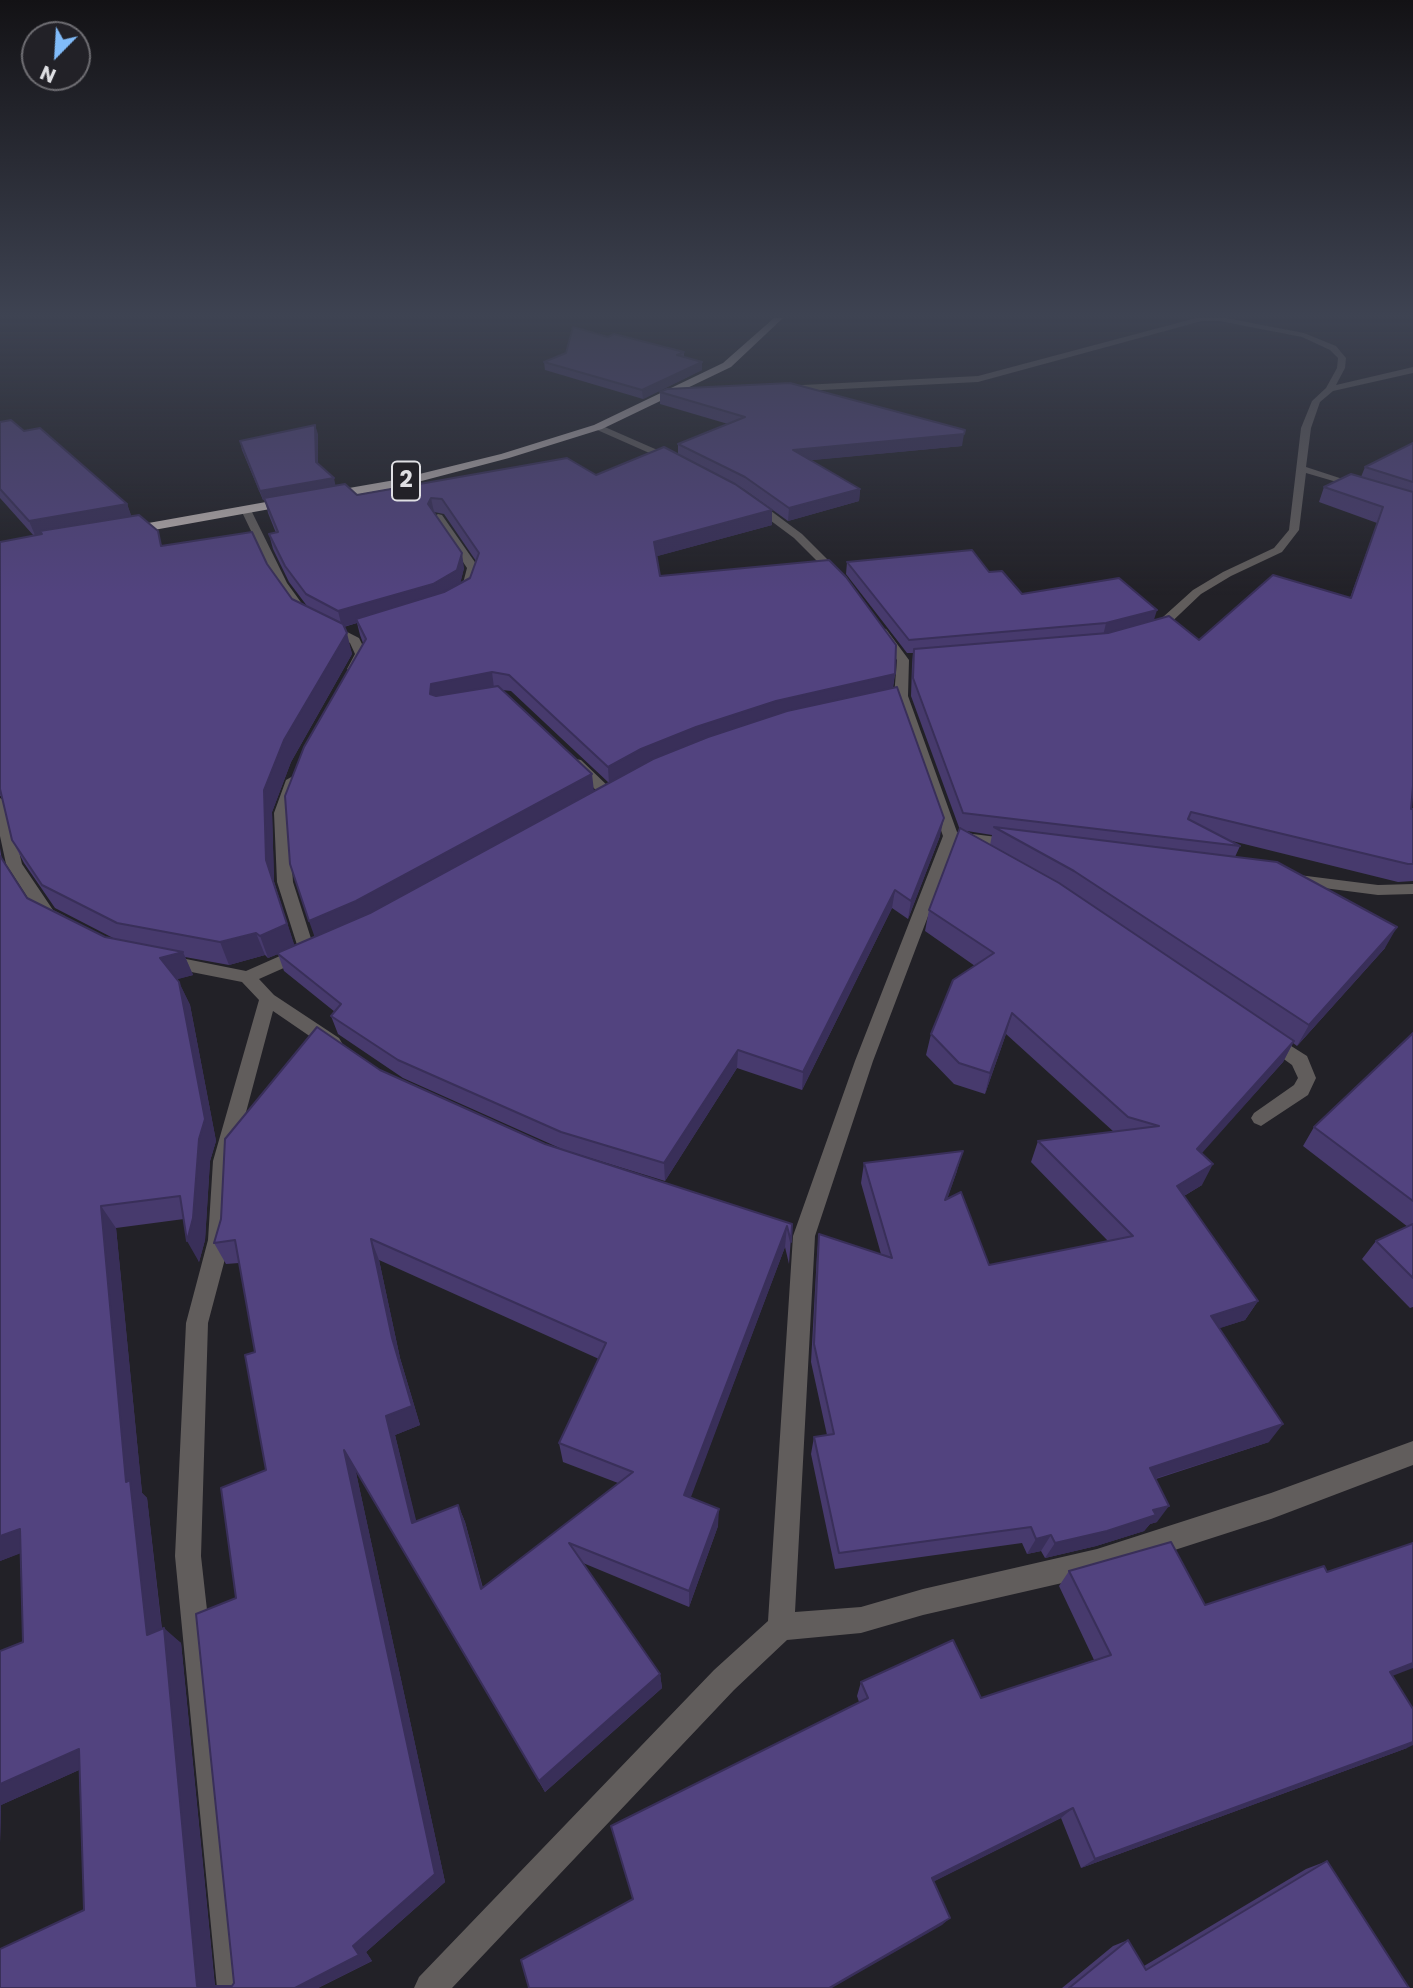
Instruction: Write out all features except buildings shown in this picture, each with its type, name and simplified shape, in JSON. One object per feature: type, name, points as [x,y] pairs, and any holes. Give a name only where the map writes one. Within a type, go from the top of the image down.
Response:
[{"type":"highway","name":"2","points":[[314,498],[396,484],[505,456],[598,427],[633,411]]},
{"type":"highway","points":[[111,534],[301,500]]},
{"type":"street","points":[[1144,632],[1157,629],[1196,592],[1227,573],[1278,550],[1294,530],[1306,428],[1312,411]]},
{"type":"street","points":[[598,427],[697,472]]},
{"type":"street","points":[[1301,468],[1376,493]]},
{"type":"street","points":[[740,494],[798,536],[851,589]]},
{"type":"street","points":[[246,510],[282,583],[304,615],[347,632],[355,641],[361,654],[341,690]]},
{"type":"street","points":[[438,517],[473,568],[467,589],[449,599]]},
{"type":"street","points":[[870,615],[909,660],[894,697],[951,836],[987,856]]},
{"type":"street","points":[[566,754],[606,793]]},
{"type":"street","points":[[148,958],[247,977],[313,948],[285,882],[281,813],[300,763]]},
{"type":"street","points":[[0,794],[14,864],[47,914],[69,925]]},
{"type":"street","points":[[951,836],[1033,846]]},
{"type":"street","points":[[781,1627],[797,1234],[951,836]]},
{"type":"street","points":[[1282,878],[1378,890],[1413,889]]},
{"type":"street","points":[[247,977],[268,999],[353,1056]]},
{"type":"street","points":[[233,1988],[188,1556],[197,1323],[219,1240],[223,1161],[268,999]]},
{"type":"street","points":[[1256,1030],[1300,1061],[1307,1077],[1301,1090],[1261,1118]]},
{"type":"street","points":[[430,1988],[724,1680],[781,1627],[861,1620],[923,1602],[1097,1562],[1270,1506],[1413,1453]]}]
